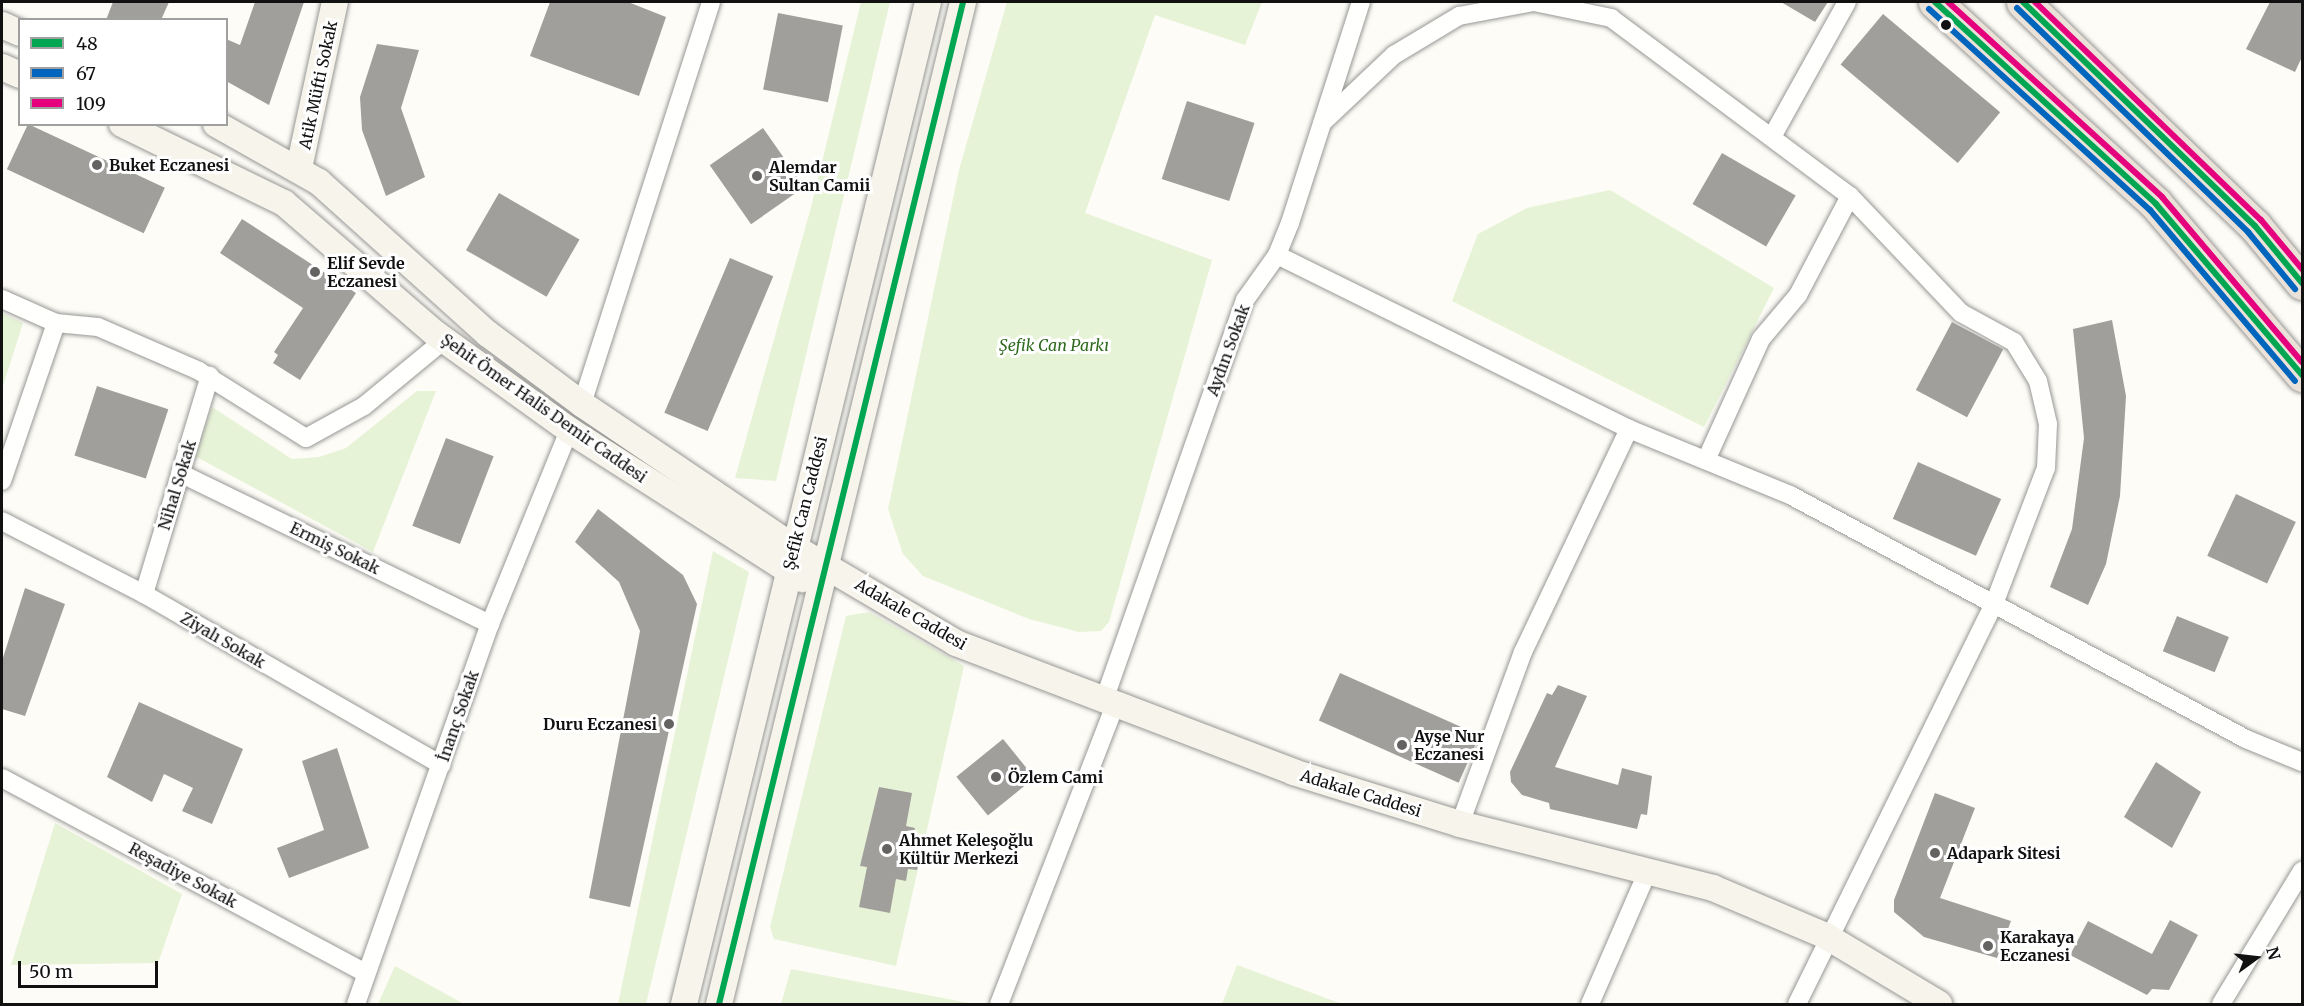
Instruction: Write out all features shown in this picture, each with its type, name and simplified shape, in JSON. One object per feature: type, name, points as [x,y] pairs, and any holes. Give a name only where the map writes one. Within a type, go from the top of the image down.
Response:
[{"type":"highway","points":[[1935,2],[2156,204],[2302,375]]},
{"type":"highway","points":[[2023,2],[2255,226],[2302,283]]},
{"type":"main road","name":"Atik Müfti Sokak","points":[[299,168],[335,2]]},
{"type":"main road","name":"Şefik Can Caddesi","points":[[684,1005],[928,2]]},
{"type":"main road","points":[[719,1005],[825,577],[963,2]]},
{"type":"main road","points":[[2,25],[18,32]]},
{"type":"main road","points":[[2,67],[18,74]]},
{"type":"main road","name":"Şehit Ömer Halis Demir Caddesi","points":[[126,126],[284,203],[444,340],[569,430],[825,577]]},
{"type":"main road","name":"Şehit Ömer Halis Demir Caddesi","points":[[220,126],[299,168],[488,334],[792,560]]},
{"type":"main road","name":"Adakale Caddesi","points":[[825,577],[956,643],[1108,705],[1460,824],[1713,888],[1826,936],[1939,1005]]},
{"type":"street","points":[[582,404],[711,2]]},
{"type":"street","name":"Aydın Sokak","points":[[999,1005],[1108,705],[1245,300],[1277,255],[1361,2]]},
{"type":"street","points":[[1322,123],[1394,55],[1459,16],[1534,2],[1611,18],[1773,135],[1850,196],[1961,313],[2014,342],[2038,381],[2048,424],[2046,468],[1994,604],[1826,936],[1797,1005]]},
{"type":"street","points":[[1773,135],[1847,2]]},
{"type":"street","points":[[1706,460],[1761,339],[1798,295],[1850,196]]},
{"type":"street","points":[[1277,255],[1629,429],[1790,495],[2246,739],[2302,762]]},
{"type":"street","points":[[2,298],[56,323],[98,327],[210,376],[306,438],[364,406],[444,340]]},
{"type":"street","points":[[2,481],[56,323]]},
{"type":"street","name":"Nihal Sokak","points":[[144,594],[210,376]]},
{"type":"street","points":[[1460,824],[1523,652],[1629,429]]},
{"type":"street","name":"İnanç Sokak","points":[[356,1005],[365,973],[490,624],[569,430]]},
{"type":"street","name":"Ermiş Sokak","points":[[180,472],[490,624]]},
{"type":"street","name":"Ziyalı Sokak","points":[[2,521],[144,594],[441,765]]},
{"type":"street","name":"Reşadiye Sokak","points":[[2,778],[365,973]]},
{"type":"street","points":[[2221,1005],[2302,872]]},
{"type":"street","points":[[1590,1005],[1647,873]]},
{"type":"green space","points":[[861,2],[890,2],[776,481],[735,478],[810,211]]},
{"type":"green space","name":"Şefik Can Parkı","points":[[1007,2],[1262,2],[1245,45],[1155,15],[1085,213],[1212,260],[1109,622],[1101,631],[1079,632],[1029,619],[923,576],[903,554],[888,509],[959,170]]},
{"type":"green space","points":[[1610,190],[1774,288],[1704,427],[1452,301],[1478,234],[1527,208]]},
{"type":"green space","points":[[2,313],[23,323],[2,389]]},
{"type":"green space","points":[[417,391],[436,391],[373,552],[195,456],[212,407],[292,459],[319,457],[346,448]]},
{"type":"green space","points":[[713,551],[749,572],[646,1004],[618,1004]]},
{"type":"green space","points":[[869,612],[964,666],[896,966],[774,939],[770,927],[846,616]]},
{"type":"green space","points":[[55,823],[182,894],[158,963],[11,965]]},
{"type":"green space","points":[[1237,965],[1342,1004],[1222,1004]]},
{"type":"green space","points":[[395,966],[464,1004],[378,1004]]},
{"type":"green space","points":[[791,969],[969,1003],[781,1004]]},
{"type":"building","points":[[113,2],[169,2],[162,18],[107,18]]},
{"type":"building","points":[[255,2],[304,2],[269,105],[228,82],[228,40],[240,45]]},
{"type":"building","points":[[550,2],[628,2],[666,17],[639,96],[530,56]]},
{"type":"building","points":[[1781,2],[1828,2],[1815,22]]},
{"type":"building","points":[[2270,2],[2302,2],[2302,57],[2295,72],[2246,49]]},
{"type":"building","points":[[778,13],[843,26],[828,102],[763,90]]},
{"type":"building","points":[[1883,14],[2000,112],[1958,163],[1841,65]]},
{"type":"building","points":[[377,44],[419,50],[401,108],[425,177],[386,196],[362,130],[360,97]]},
{"type":"building","points":[[1187,101],[1255,123],[1229,201],[1162,179]]},
{"type":"building","points":[[27,126],[32,126],[165,188],[144,233],[7,169]]},
{"type":"building","name":"Alemdar Sultan Camii","points":[[763,128],[804,187],[751,224],[710,165]]},
{"type":"building","points":[[1722,153],[1796,196],[1766,247],[1692,204]]},
{"type":"building","points":[[499,193],[580,240],[547,297],[466,250]]},
{"type":"building","points":[[242,219],[356,293],[300,380],[273,363],[278,355],[274,352],[303,308],[220,253]]},
{"type":"building","points":[[730,258],[773,276],[708,431],[664,413]]},
{"type":"building","points":[[2112,320],[2126,396],[2120,496],[2106,564],[2088,605],[2050,587],[2072,529],[2084,438],[2073,329]]},
{"type":"building","points":[[1952,322],[2003,349],[1967,417],[1916,390]]},
{"type":"building","points":[[97,386],[168,409],[146,479],[74,455]]},
{"type":"building","points":[[446,438],[494,456],[460,544],[412,526]]},
{"type":"building","points":[[1918,462],[2001,499],[1976,556],[1893,519]]},
{"type":"building","points":[[2236,494],[2296,522],[2267,584],[2207,556]]},
{"type":"building","points":[[598,509],[683,575],[697,604],[630,907],[589,898],[640,631],[619,582],[575,542]]},
{"type":"building","points":[[25,588],[65,604],[25,716],[2,709],[2,661]]},
{"type":"building","points":[[2177,616],[2229,637],[2215,672],[2163,651]]},
{"type":"building","points":[[1340,673],[1480,735],[1459,783],[1319,721]]},
{"type":"building","points":[[1558,685],[1587,696],[1555,767],[1618,785],[1622,768],[1652,776],[1647,815],[1641,814],[1637,829],[1550,809],[1549,803],[1522,795],[1511,782],[1510,772],[1547,693],[1552,695]]},
{"type":"building","points":[[139,702],[243,749],[212,824],[182,811],[193,788],[164,774],[152,802],[107,777]]},
{"type":"building","name":"Özlem Cami","points":[[1003,739],[1034,778],[988,816],[956,777]]},
{"type":"building","points":[[337,748],[369,848],[289,878],[277,848],[324,830],[302,761]]},
{"type":"building","points":[[2156,762],[2201,792],[2172,848],[2124,817]]},
{"type":"building","points":[[879,787],[912,793],[906,826],[915,828],[912,843],[922,845],[917,870],[908,869],[906,881],[896,879],[890,913],[859,907],[867,867],[860,866]]},
{"type":"building","name":"Adapark Sitesi","points":[[1935,793],[1975,808],[1940,898],[2011,921],[1997,958],[1924,937],[1894,912],[1894,900]]},
{"type":"building","points":[[2170,920],[2198,935],[2169,990],[2152,989],[2147,995],[2070,955],[2088,921],[2152,954]]},
{"type":"transit line","name":"48","points":[[719,1004],[963,2]]},
{"type":"transit line","name":"48","points":[[1935,2],[2156,204],[2302,375]]},
{"type":"transit line","name":"109","points":[[1948,2],[2162,197],[2302,362]]},
{"type":"transit line","name":"48","points":[[2023,2],[2255,226],[2302,283]]},
{"type":"transit line","name":"109","points":[[2035,2],[2261,220],[2302,269]]},
{"type":"transit line","name":"67","points":[[2017,8],[2248,232],[2295,289]]},
{"type":"transit line","name":"67","points":[[1929,9],[2150,210],[2295,381]]},
{"type":"place","name":"Buket Eczanesi","points":[[97,165]]},
{"type":"place","name":"Alemdar Sultan Camii","points":[[757,176]]},
{"type":"place","name":"Elif Sevde Eczanesi","points":[[315,272]]},
{"type":"place","name":"Duru Eczanesi","points":[[669,724]]},
{"type":"place","name":"Ayşe Nur Eczanesi","points":[[1402,745]]},
{"type":"place","name":"Özlem Cami","points":[[996,777]]},
{"type":"place","name":"Ahmet Keleşoğlu Kültür Merkezi","points":[[887,849]]},
{"type":"place","name":"Adapark Sitesi","points":[[1935,853]]},
{"type":"place","name":"Karakaya Eczanesi","points":[[1988,946]]}]
